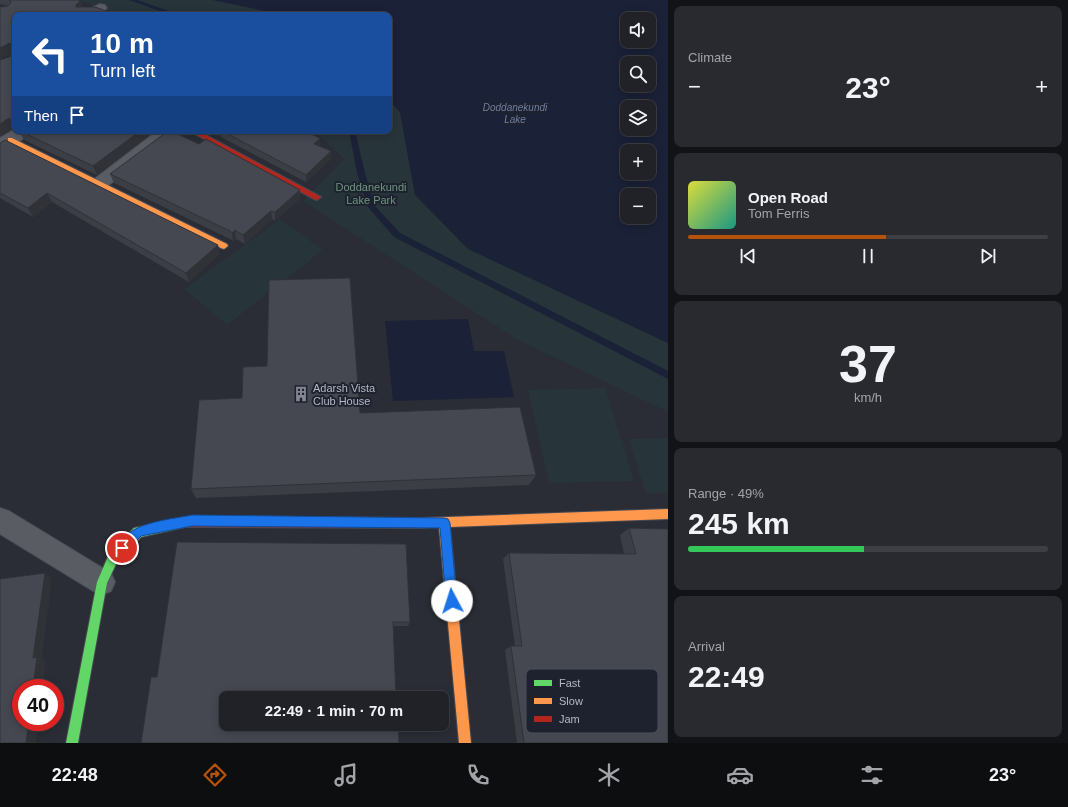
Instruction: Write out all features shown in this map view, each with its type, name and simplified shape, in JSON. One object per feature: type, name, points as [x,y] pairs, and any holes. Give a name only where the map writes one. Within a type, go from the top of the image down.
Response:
[{"type":"street","points":[[93,12],[100,8]]},
{"type":"street","points":[[99,184],[164,134]]},
{"type":"street","points":[[199,134],[317,197]]},
{"type":"street","points":[[11,139],[224,246]]},
{"type":"street","points":[[72,743],[102,582],[114,556],[138,532],[192,521],[444,523],[668,514]]},
{"type":"street","points":[[0,520],[102,582]]},
{"type":"street","points":[[444,523],[465,743]]},
{"type":"green space","points":[[78,0],[213,0],[268,12],[111,12]]},
{"type":"green space","name":"Doddanekundi Lake Park","points":[[392,103],[400,112],[415,195],[574,299],[668,343],[668,412],[518,340],[303,201],[344,159],[318,134],[392,134]]},
{"type":"green space","points":[[280,219],[323,250],[227,325],[184,289]]},
{"type":"green space","points":[[605,388],[634,481],[549,483],[528,390]]},
{"type":"green space","points":[[668,438],[668,493],[646,494],[629,439]]},
{"type":"water","name":"Doddanekundi Lake","points":[[213,0],[668,0],[668,343],[468,249],[415,195],[400,112],[392,103],[392,12],[268,12]]},
{"type":"water","points":[[468,319],[474,351],[504,351],[514,397],[393,401],[385,321]]},
{"type":"building","points":[[10,0],[78,0],[80,1],[76,7],[95,7],[109,12],[12,12],[12,45],[10,43],[0,48],[0,6],[8,6],[11,3]]},
{"type":"building","points":[[12,56],[12,120],[9,118],[0,124],[0,60]]},
{"type":"building","points":[[26,134],[136,134],[93,166]]},
{"type":"building","points":[[164,134],[177,134],[199,144],[206,139],[300,190],[275,212],[271,211],[243,235],[235,230],[232,233],[110,174]]},
{"type":"building","points":[[228,134],[311,134],[320,138],[314,144],[331,151],[306,175]]},
{"type":"building","points":[[5,140],[218,245],[186,273],[47,193],[28,208],[0,193],[0,143]]},
{"type":"building","name":"Adarsh Vista Club House","points":[[350,278],[360,413],[520,407],[536,475],[191,489],[199,400],[242,398],[243,367],[267,366],[269,280]]},
{"type":"building","points":[[629,528],[668,529],[668,743],[524,743],[511,646],[522,646],[509,553],[636,554]]},
{"type":"building","points":[[177,542],[406,544],[410,622],[393,622],[396,691],[219,691],[219,731],[398,731],[399,743],[141,743],[151,677],[157,677]]},
{"type":"building","points":[[45,573],[33,658],[37,657],[34,679],[12,679],[12,731],[28,731],[26,743],[0,743],[0,579]]},
{"type":"waterway","points":[[132,0],[168,12]]},
{"type":"waterway","points":[[353,134],[361,173],[372,207],[397,235],[668,375]]},
{"type":"traffic: fast","points":[[72,743],[102,582],[114,556],[138,532],[186,522]]},
{"type":"traffic: slow","points":[[10,140],[224,246]]},
{"type":"traffic: slow","points":[[420,523],[668,514]]},
{"type":"traffic: slow","points":[[444,523],[465,743]]},
{"type":"traffic: jam","points":[[199,134],[317,197]]},
{"type":"traffic: jam","points":[[186,522],[420,523]]},
{"type":"place","name":"Adarsh Vista Club House","points":[[301,394]]},
{"type":"route","points":[[122,548],[138,532],[192,521],[444,523],[452,601]]}]
